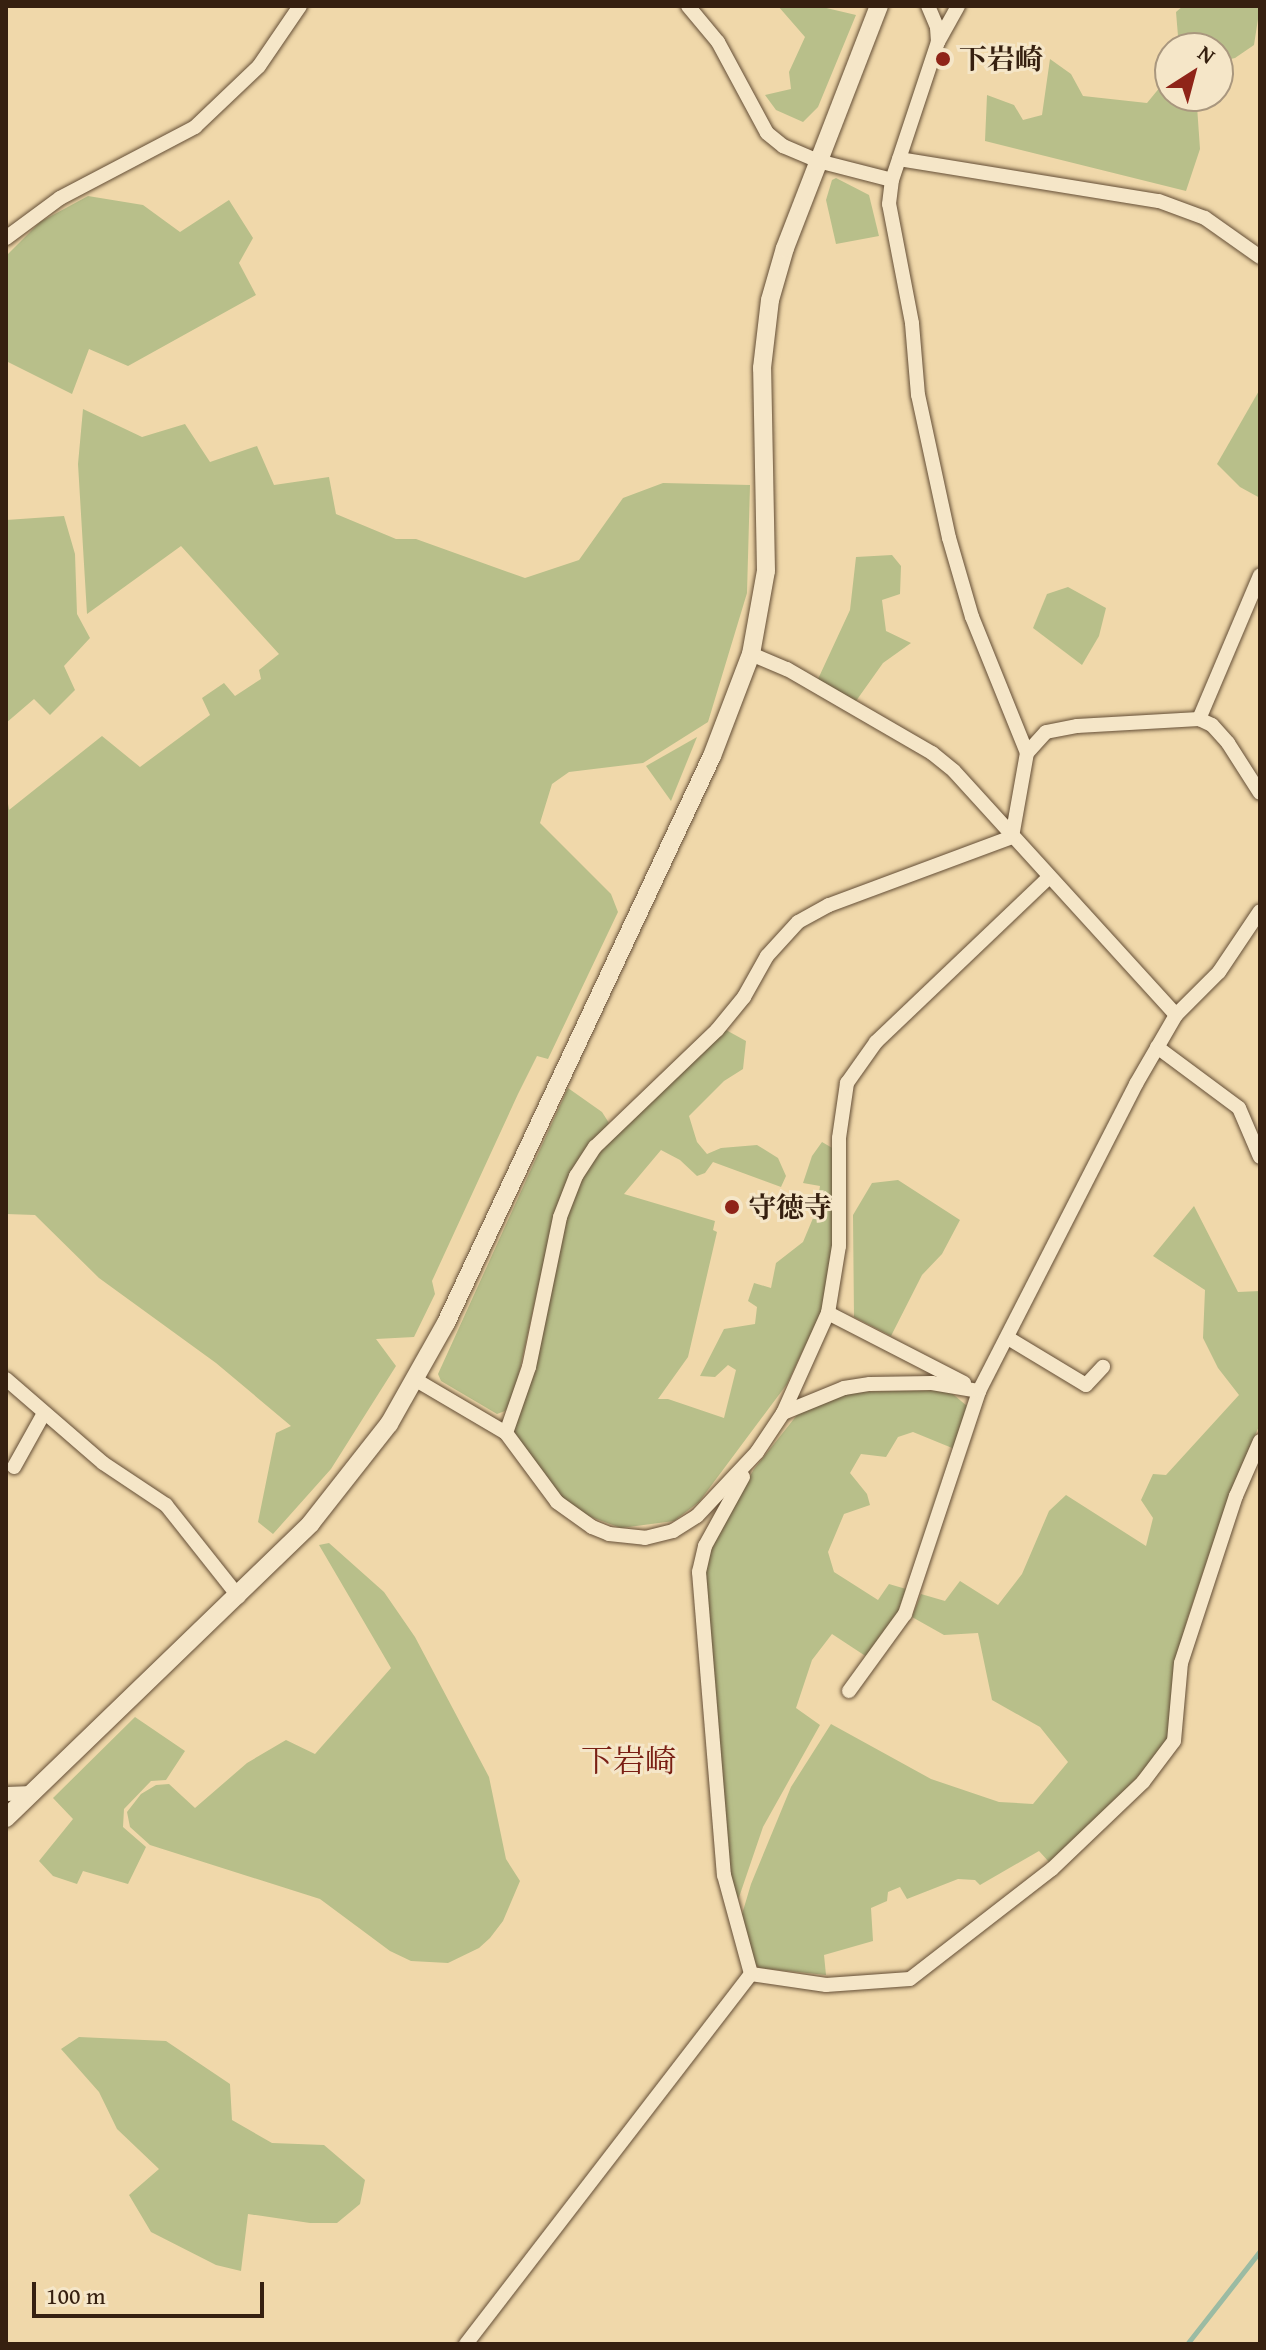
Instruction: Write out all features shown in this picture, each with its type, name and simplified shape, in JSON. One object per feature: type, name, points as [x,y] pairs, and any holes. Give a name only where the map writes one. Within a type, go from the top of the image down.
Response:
[{"type":"street","points":[[6,238],[60,198],[195,127],[259,66],[300,6]]},
{"type":"street","points":[[688,6],[718,42],[767,133],[783,146],[818,161],[892,180]]},
{"type":"street","points":[[6,1818],[239,1597],[311,1523],[353,1474],[416,1380],[446,1323],[712,756],[751,654],[766,571],[761,402],[765,331],[785,248],[879,6]]},
{"type":"street","points":[[928,6],[937,27],[938,42]]},
{"type":"street","points":[[958,6],[938,42],[892,180],[889,204],[907,288],[918,395],[931,464],[972,617],[1027,753]]},
{"type":"street","points":[[899,159],[1159,201],[1205,218],[1260,257]]},
{"type":"street","points":[[1199,719],[1260,575]]},
{"type":"street","points":[[751,654],[787,669],[932,753],[954,771],[1048,878],[1176,1015]]},
{"type":"street","points":[[1012,837],[1027,753],[1046,732],[1077,726],[1199,719],[1212,725],[1228,743],[1260,793]]},
{"type":"street","points":[[506,1433],[529,1367],[560,1217],[576,1176],[595,1147],[717,1030],[744,997],[767,956],[798,922],[829,905],[1012,837]]},
{"type":"street","points":[[751,1974],[724,1875],[699,1572],[705,1546],[757,1452],[783,1413],[790,1391],[828,1313],[839,1246],[839,1138],[847,1083],[876,1042],[1048,878]]},
{"type":"street","points":[[849,1691],[905,1614],[979,1391],[1157,1047],[1176,1015],[1219,972],[1260,911]]},
{"type":"street","points":[[1157,1047],[1239,1108],[1260,1157]]},
{"type":"street","points":[[828,1313],[979,1391]]},
{"type":"street","points":[[1008,1338],[1086,1385],[1103,1367]]},
{"type":"street","points":[[6,1379],[103,1463],[166,1505],[239,1597]]},
{"type":"street","points":[[416,1380],[506,1433],[557,1502],[592,1527],[627,1538],[660,1536],[697,1516],[757,1452]]},
{"type":"street","points":[[783,1413],[844,1388],[870,1384],[932,1383],[979,1391]]},
{"type":"street","points":[[14,1467],[44,1413]]},
{"type":"street","points":[[751,1974],[826,1985],[910,1979],[1052,1869],[1143,1782],[1174,1741],[1181,1663],[1236,1496],[1260,1441]]},
{"type":"street","points":[[6,1794],[33,1793]]},
{"type":"street","points":[[466,2344],[751,1974]]},
{"type":"green space","points":[[778,6],[818,6],[856,15],[818,107],[803,122],[776,110],[765,95],[791,89],[789,72],[805,37]]},
{"type":"green space","points":[[1183,6],[1260,6],[1254,45],[1234,58],[1234,32],[1178,32],[1176,12]]},
{"type":"green space","points":[[1050,59],[1071,74],[1083,96],[1147,103],[1154,94],[1154,112],[1197,112],[1200,149],[1186,191],[985,141],[987,95],[1014,105],[1023,120],[1042,115]]},
{"type":"green space","points":[[836,178],[869,195],[879,236],[836,244],[826,200],[832,180]]},
{"type":"green space","points":[[88,196],[143,205],[180,232],[229,200],[253,238],[239,263],[256,295],[128,366],[89,349],[72,394],[6,361],[6,256],[40,222]]},
{"type":"green space","points":[[1260,389],[1260,498],[1240,487],[1217,464]]},
{"type":"green space","points":[[83,409],[142,437],[185,424],[210,462],[257,446],[274,485],[329,477],[336,514],[396,539],[416,539],[525,578],[579,560],[623,498],[663,483],[750,485],[747,593],[708,722],[643,763],[569,772],[552,784],[540,823],[611,894],[618,912],[548,1059],[537,1056],[518,1094],[432,1281],[435,1294],[414,1337],[376,1339],[396,1366],[331,1469],[273,1534],[258,1522],[276,1433],[291,1426],[216,1363],[99,1278],[35,1215],[6,1214],[6,791],[9,810],[102,736],[140,767],[210,715],[202,698],[224,683],[235,696],[261,679],[259,670],[279,654],[181,546],[87,614],[78,464]]},
{"type":"green space","points":[[64,516],[75,554],[77,614],[90,638],[64,666],[75,690],[50,715],[34,699],[6,723],[6,520]]},
{"type":"green space","points":[[892,555],[901,566],[900,594],[882,600],[886,631],[911,643],[883,663],[856,701],[818,679],[850,610],[856,557]]},
{"type":"green space","points":[[1068,587],[1106,608],[1099,636],[1082,665],[1033,628],[1047,594]]},
{"type":"green space","points":[[697,737],[671,801],[646,766]]},
{"type":"green space","points":[[726,1030],[746,1041],[743,1069],[724,1081],[689,1116],[697,1142],[707,1154],[721,1148],[757,1145],[778,1158],[786,1176],[781,1187],[713,1162],[705,1173],[697,1176],[680,1160],[661,1150],[624,1194],[715,1221],[713,1230],[717,1232],[688,1357],[658,1399],[668,1399],[724,1418],[736,1370],[728,1365],[715,1377],[700,1376],[724,1329],[755,1324],[757,1307],[748,1301],[754,1283],[771,1288],[776,1263],[803,1242],[816,1211],[820,1186],[803,1183],[812,1156],[822,1142],[834,1149],[833,1246],[822,1310],[787,1384],[699,1502],[674,1521],[621,1528],[580,1513],[559,1494],[513,1432],[537,1361],[568,1211],[582,1179],[598,1153],[630,1119]]},
{"type":"green space","points":[[568,1088],[602,1112],[609,1123],[566,1183],[555,1211],[513,1400],[505,1411],[497,1414],[441,1381],[438,1374]]},
{"type":"green space","points":[[898,1180],[960,1220],[942,1254],[922,1275],[891,1336],[854,1317],[853,1215],[872,1183]]},
{"type":"green space","points":[[1194,1206],[1238,1292],[1260,1291],[1260,1424],[1229,1495],[1187,1620],[1174,1669],[1168,1742],[1126,1790],[1049,1862],[1039,1851],[980,1885],[975,1880],[958,1879],[907,1899],[900,1887],[888,1892],[887,1901],[871,1908],[873,1941],[824,1955],[826,1975],[760,1968],[755,1964],[740,1921],[751,1884],[791,1787],[831,1724],[931,1779],[999,1802],[1033,1804],[1068,1762],[1040,1727],[992,1700],[978,1633],[944,1635],[912,1617],[921,1594],[945,1601],[960,1581],[998,1605],[1022,1574],[1049,1511],[1066,1495],[1146,1546],[1153,1518],[1141,1500],[1153,1474],[1166,1475],[1239,1395],[1218,1368],[1203,1338],[1205,1290],[1153,1256]]},
{"type":"green space","points":[[948,1390],[967,1406],[957,1450],[913,1432],[898,1437],[886,1457],[861,1454],[850,1473],[867,1494],[870,1505],[844,1514],[828,1552],[834,1572],[878,1600],[889,1584],[906,1589],[900,1612],[867,1657],[832,1634],[812,1660],[796,1708],[820,1725],[763,1827],[736,1906],[730,1877],[705,1576],[713,1541],[754,1469],[801,1410],[846,1392]]},
{"type":"green space","points":[[329,1543],[384,1592],[415,1637],[489,1777],[506,1859],[520,1881],[503,1921],[490,1938],[479,1948],[448,1963],[411,1961],[390,1951],[320,1899],[150,1845],[130,1827],[127,1812],[141,1794],[156,1785],[169,1784],[195,1808],[247,1763],[286,1740],[315,1754],[391,1668],[319,1545]]},
{"type":"green space","points":[[135,1717],[185,1751],[166,1780],[151,1781],[124,1809],[123,1827],[146,1847],[128,1884],[83,1871],[77,1884],[53,1876],[39,1861],[73,1819],[53,1798]]},
{"type":"green space","points":[[79,2037],[166,2041],[230,2084],[232,2120],[272,2143],[324,2145],[365,2180],[360,2204],[337,2223],[310,2223],[248,2214],[241,2271],[216,2265],[151,2232],[129,2195],[159,2169],[117,2129],[99,2092],[61,2049]]},
{"type":"waterway","points":[[1187,2344],[1260,2251]]},
{"type":"place","name":"下岩崎","points":[[943,59]]},
{"type":"place","name":"守徳寺","points":[[732,1207]]},
{"type":"district","name":"下岩崎","points":[[629,1761]]}]
